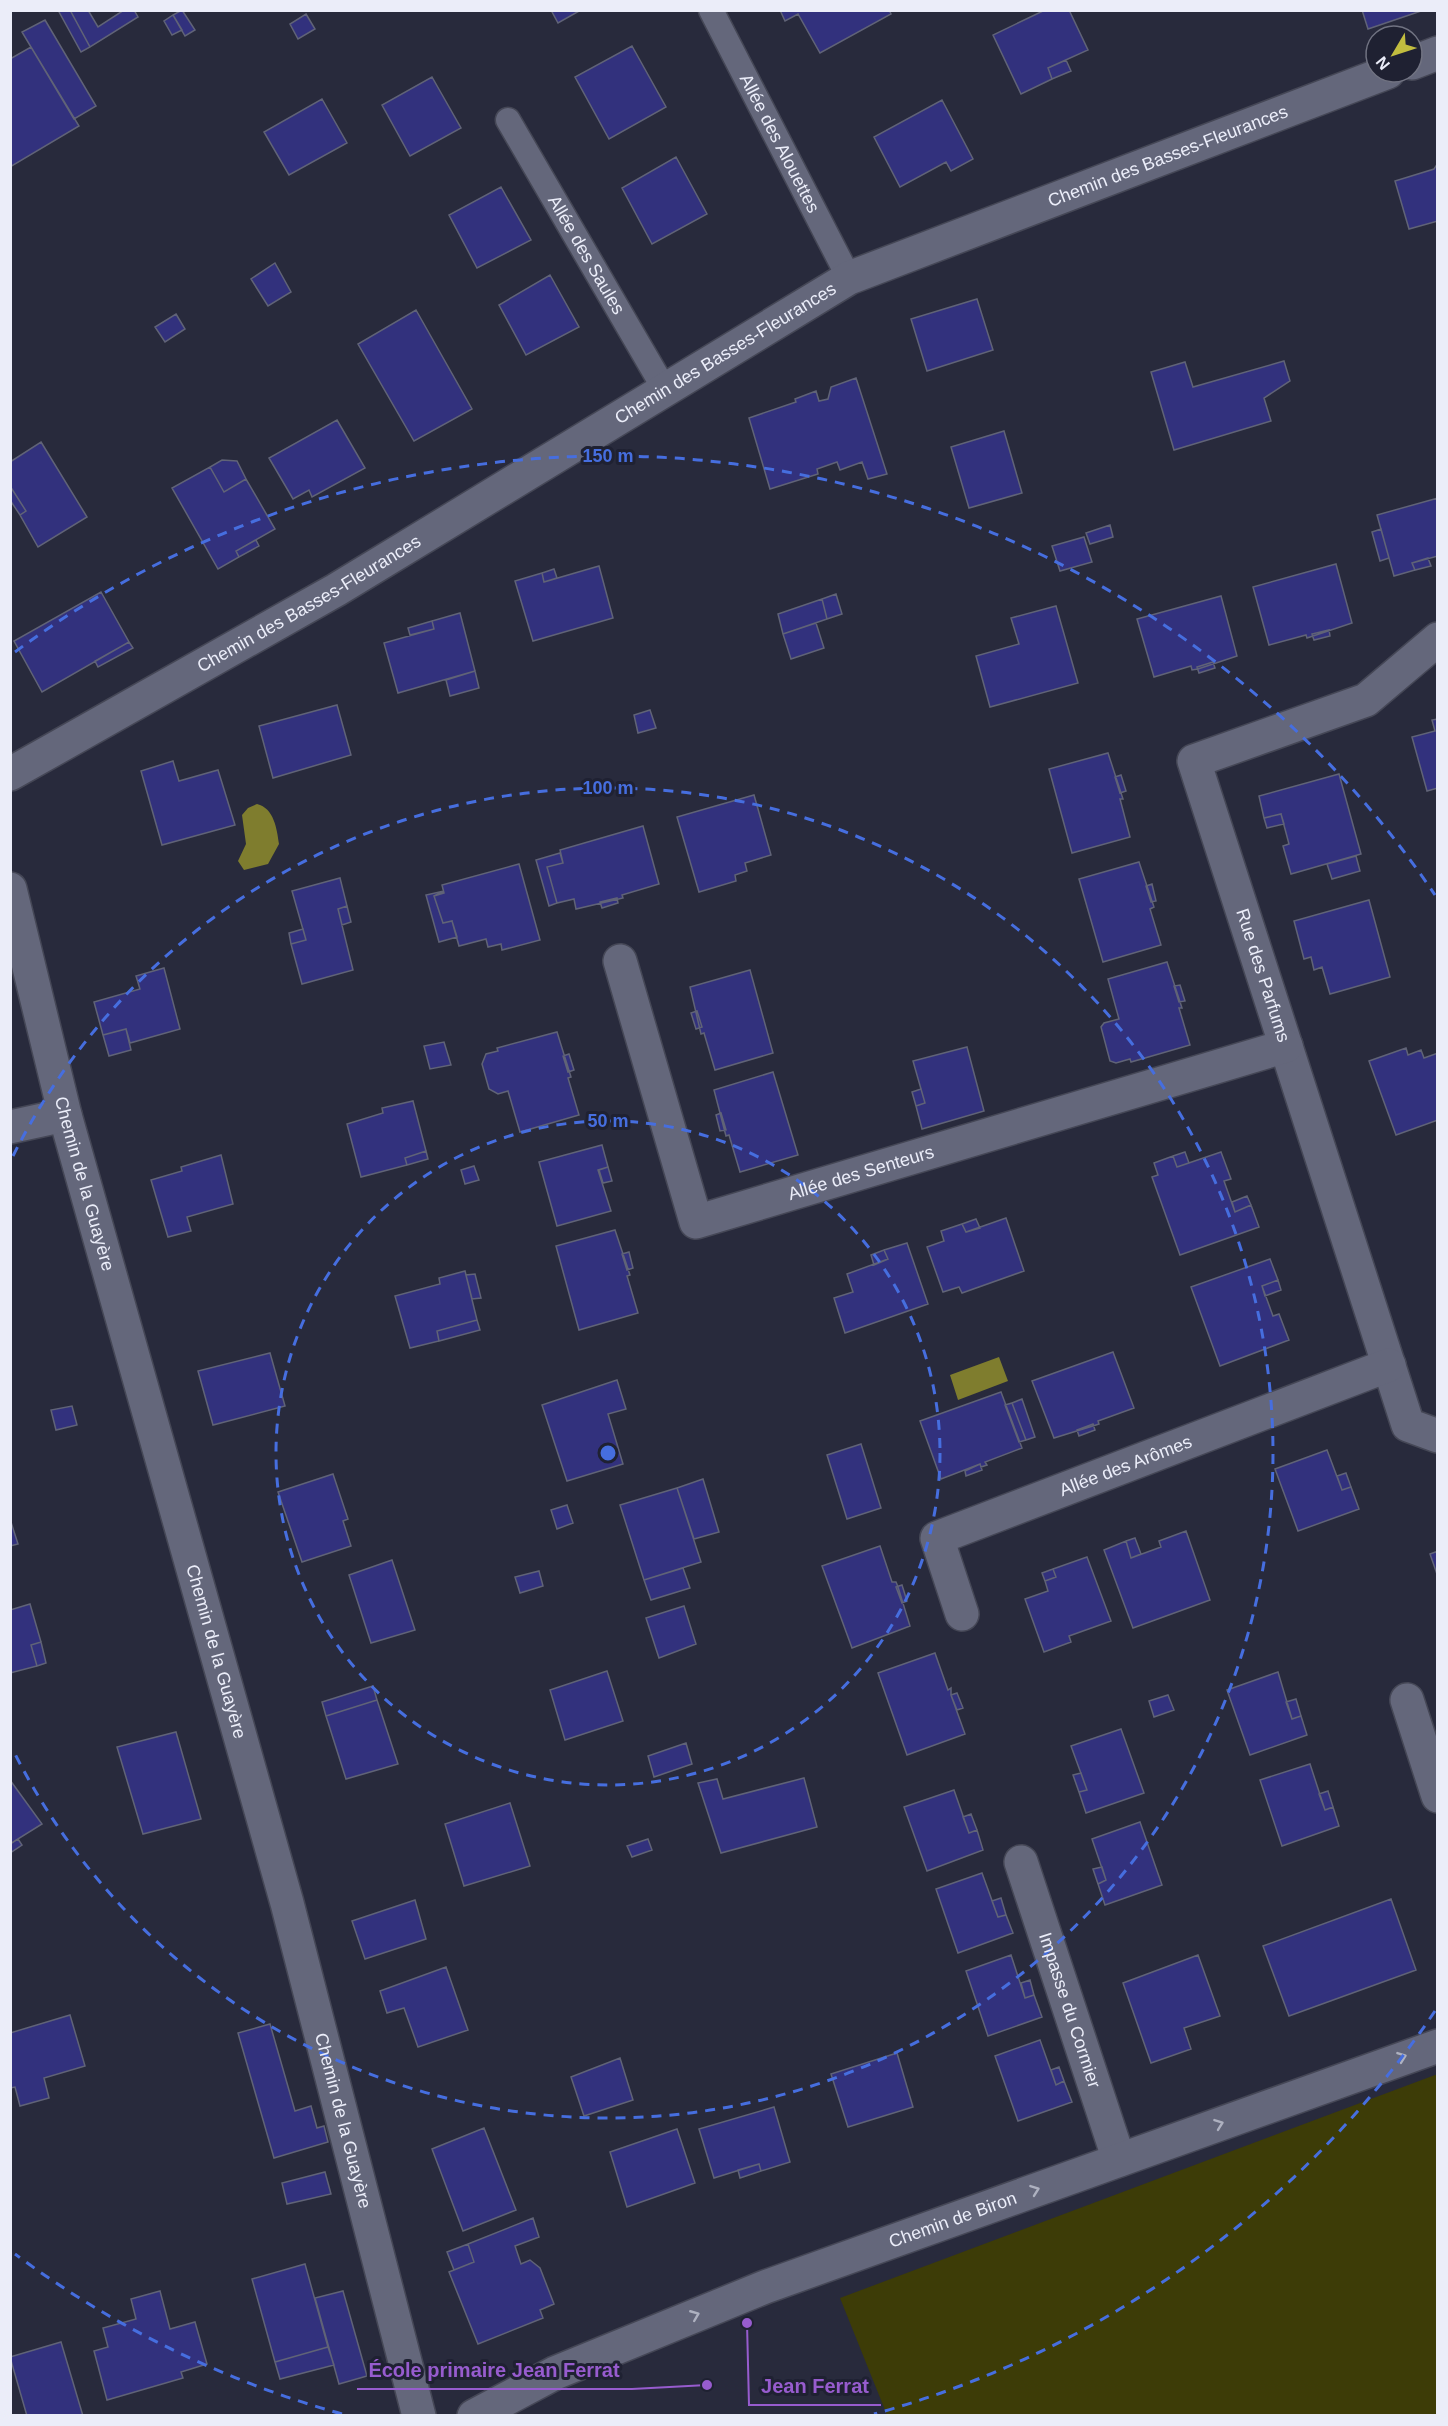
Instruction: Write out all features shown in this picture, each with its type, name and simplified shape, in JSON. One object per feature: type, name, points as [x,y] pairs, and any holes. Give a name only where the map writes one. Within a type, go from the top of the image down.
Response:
[{"type":"street","name":"Chemin des Basses-Fleurances","points":[[10,774],[336,590],[849,278],[1364,81]]},
{"type":"street","name":"Rue des Parfums","points":[[1437,639],[1366,700],[1194,761],[1408,1425],[1437,1436]]},
{"type":"street","name":"Chemin de la Guayère","points":[[10,889],[65,1115],[287,1903],[419,2415]]},
{"type":"street","name":"Allée des Senteurs","points":[[620,962],[696,1222],[1286,1046]]},
{"type":"street","points":[[10,1127],[65,1115]]},
{"type":"street","name":"Allée des Arômes","points":[[962,1614],[937,1538],[1389,1365]]},
{"type":"street","points":[[1407,1700],[1437,1796]]},
{"type":"street","name":"Impasse du Cormier","points":[[1021,1862],[1119,2160]]},
{"type":"street","name":"Chemin de Biron","points":[[474,2415],[555,2373],[765,2287],[1437,2046]]},
{"type":"lane","name":"Allée des Alouettes","points":[[711,10],[849,278]]},
{"type":"lane","name":"Allée des Saules","points":[[508,120],[665,390]]},
{"type":"shaded area","points":[[257,804],[263,806],[271,814],[279,844],[268,864],[244,870],[238,861],[246,844],[242,815],[248,808]]},
{"type":"shaded area","points":[[999,1357],[1008,1381],[958,1400],[950,1375]]},
{"type":"shaded area","points":[[1438,2075],[1437,2415],[887,2415],[840,2298]]},
{"type":"building","points":[[58,10],[70,10],[90,47],[81,52]]},
{"type":"building","points":[[70,10],[88,10],[98,27],[124,10],[134,10],[138,17],[90,47]]},
{"type":"building","points":[[182,10],[195,30],[185,36],[173,15]]},
{"type":"building","points":[[551,10],[581,10],[558,23]]},
{"type":"building","points":[[780,10],[889,10],[891,14],[820,53],[798,14],[785,21]]},
{"type":"building","points":[[1045,10],[1069,10],[1088,50],[1048,68],[1052,79],[1021,94],[993,35]]},
{"type":"building","points":[[1362,10],[1424,10],[1383,24],[1366,24]]},
{"type":"building","points":[[306,14],[315,29],[298,39],[290,24]]},
{"type":"building","points":[[173,15],[182,30],[172,35],[164,21]]},
{"type":"building","points":[[45,20],[96,106],[74,119],[22,32]]},
{"type":"building","points":[[632,46],[666,107],[609,139],[575,77]]},
{"type":"building","points":[[31,47],[79,126],[10,167],[10,59]]},
{"type":"building","points":[[1066,60],[1071,71],[1052,79],[1048,68]]},
{"type":"building","points":[[432,77],[461,128],[410,156],[382,105]]},
{"type":"building","points":[[322,99],[347,143],[289,175],[264,132]]},
{"type":"building","points":[[942,100],[973,159],[951,171],[946,162],[900,187],[874,137]]},
{"type":"building","points":[[676,157],[707,214],[652,244],[622,188]]},
{"type":"building","points":[[1438,163],[1438,221],[1409,229],[1395,181],[1434,169]]},
{"type":"building","points":[[501,187],[531,240],[477,268],[449,215]]},
{"type":"building","points":[[275,263],[291,292],[268,306],[251,279]]},
{"type":"building","points":[[550,275],[579,327],[526,355],[499,305]]},
{"type":"building","points":[[977,299],[993,350],[927,371],[911,319]]},
{"type":"building","points":[[416,310],[472,409],[414,441],[358,344]]},
{"type":"building","points":[[176,314],[185,329],[165,342],[155,327]]},
{"type":"building","points":[[1284,361],[1290,381],[1264,398],[1271,421],[1174,450],[1151,372],[1185,362],[1193,387]]},
{"type":"building","points":[[856,378],[887,474],[868,479],[862,462],[840,470],[837,462],[817,469],[818,474],[770,489],[749,418],[796,402],[795,399],[816,391],[819,401],[828,399],[831,387]]},
{"type":"building","points":[[337,420],[365,468],[312,497],[309,490],[293,499],[269,458]]},
{"type":"building","points":[[1004,431],[1022,493],[969,508],[951,447]]},
{"type":"building","points":[[41,442],[87,517],[38,547],[20,515],[26,511],[10,486],[10,462]]},
{"type":"building","points":[[222,460],[237,461],[246,479],[224,492],[210,467]]},
{"type":"building","points":[[210,467],[224,492],[246,479],[275,529],[236,551],[239,557],[218,569],[172,488]]},
{"type":"building","points":[[10,486],[26,511],[20,515],[10,500]]},
{"type":"building","points":[[1438,498],[1438,556],[1412,563],[1415,570],[1394,576],[1377,515]]},
{"type":"building","points":[[1110,525],[1113,537],[1090,544],[1086,533]]},
{"type":"building","points":[[1381,529],[1389,558],[1380,561],[1372,532]]},
{"type":"building","points":[[1084,537],[1092,562],[1060,571],[1052,546]]},
{"type":"building","points":[[256,540],[259,546],[239,557],[236,551]]},
{"type":"building","points":[[1428,558],[1431,566],[1415,570],[1412,563]]},
{"type":"building","points":[[1336,564],[1352,623],[1307,638],[1306,635],[1269,645],[1253,587]]},
{"type":"building","points":[[599,566],[613,618],[533,641],[515,581],[542,573],[544,582]]},
{"type":"building","points":[[554,569],[557,578],[544,582],[542,573]]},
{"type":"building","points":[[101,592],[129,642],[42,692],[14,641]]},
{"type":"building","points":[[836,594],[842,614],[827,619],[822,599]]},
{"type":"building","points":[[1221,596],[1237,656],[1198,669],[1192,670],[1191,666],[1154,677],[1137,619]]},
{"type":"building","points":[[822,599],[827,619],[783,634],[778,614]]},
{"type":"building","points":[[1056,606],[1078,683],[990,707],[976,656],[1019,644],[1011,618]]},
{"type":"building","points":[[460,613],[475,671],[398,693],[384,643],[434,629],[432,621]]},
{"type":"building","points":[[432,621],[434,629],[410,635],[408,628]]},
{"type":"building","points":[[816,623],[824,648],[791,659],[783,634]]},
{"type":"building","points":[[1329,630],[1330,636],[1314,640],[1312,634]]},
{"type":"building","points":[[129,642],[133,648],[98,667],[95,661]]},
{"type":"building","points":[[1213,662],[1215,668],[1199,673],[1197,667]]},
{"type":"building","points":[[475,671],[479,688],[450,696],[446,680]]},
{"type":"building","points":[[337,705],[351,755],[273,778],[259,726]]},
{"type":"building","points":[[650,710],[656,728],[638,733],[634,715]]},
{"type":"building","points":[[1438,719],[1438,788],[1427,791],[1412,737],[1435,731],[1432,720]]},
{"type":"building","points":[[1108,753],[1123,799],[1120,799],[1130,837],[1072,853],[1049,769]]},
{"type":"building","points":[[173,761],[179,781],[218,770],[235,825],[162,845],[141,771]]},
{"type":"building","points":[[1339,774],[1361,854],[1291,874],[1283,846],[1289,844],[1281,814],[1264,818],[1259,796]]},
{"type":"building","points":[[1121,775],[1126,791],[1120,793],[1115,777]]},
{"type":"building","points":[[754,795],[771,855],[745,863],[747,871],[735,875],[736,881],[699,892],[677,817]]},
{"type":"building","points":[[1281,814],[1284,824],[1267,828],[1264,818]]},
{"type":"building","points":[[643,826],[659,884],[622,895],[623,898],[576,909],[574,899],[557,903],[547,867],[563,863],[560,850]]},
{"type":"building","points":[[560,853],[563,863],[547,867],[557,903],[549,906],[536,860]]},
{"type":"building","points":[[1356,856],[1360,871],[1332,879],[1327,864]]},
{"type":"building","points":[[1139,862],[1154,907],[1150,909],[1161,945],[1103,962],[1079,879]]},
{"type":"building","points":[[519,864],[540,940],[502,950],[501,944],[488,947],[486,939],[459,946],[452,921],[443,923],[434,896],[444,893],[442,885]]},
{"type":"building","points":[[340,878],[347,906],[338,909],[353,970],[302,984],[291,944],[306,940],[292,891]]},
{"type":"building","points":[[1152,884],[1156,901],[1151,902],[1146,886]]},
{"type":"building","points":[[444,891],[434,896],[443,923],[452,921],[457,937],[439,942],[426,895]]},
{"type":"building","points":[[617,898],[618,903],[602,908],[600,902]]},
{"type":"building","points":[[1369,900],[1390,977],[1330,994],[1322,967],[1314,970],[1311,957],[1304,959],[1294,921]]},
{"type":"building","points":[[347,906],[351,922],[342,925],[338,909]]},
{"type":"building","points":[[303,929],[306,940],[291,944],[289,933]]},
{"type":"building","points":[[1167,962],[1182,1008],[1179,1008],[1190,1045],[1131,1062],[1130,1059],[1116,1063],[1110,1061],[1101,1027],[1104,1023],[1119,1019],[1108,979]]},
{"type":"building","points":[[164,968],[180,1029],[130,1043],[126,1029],[103,1035],[94,1002],[140,989],[136,976]]},
{"type":"building","points":[[750,970],[773,1053],[715,1070],[704,1033],[701,1034],[690,987]]},
{"type":"building","points":[[1180,985],[1185,1001],[1179,1002],[1174,986]]},
{"type":"building","points":[[697,1011],[702,1027],[696,1029],[691,1013]]},
{"type":"building","points":[[126,1029],[131,1050],[109,1056],[103,1035]]},
{"type":"building","points":[[557,1032],[571,1077],[568,1078],[579,1115],[520,1132],[508,1091],[498,1094],[489,1089],[482,1064],[486,1054],[498,1051],[497,1048]]},
{"type":"building","points":[[444,1042],[451,1065],[430,1069],[424,1046]]},
{"type":"building","points":[[967,1047],[984,1111],[922,1129],[916,1106],[925,1103],[913,1061]]},
{"type":"building","points":[[1406,1048],[1408,1055],[1421,1050],[1424,1058],[1438,1053],[1438,1120],[1396,1135],[1369,1061]]},
{"type":"building","points":[[569,1054],[574,1070],[568,1072],[563,1056]]},
{"type":"building","points":[[773,1072],[798,1155],[740,1172],[729,1135],[726,1136],[714,1090]]},
{"type":"building","points":[[921,1089],[925,1103],[916,1106],[912,1092]]},
{"type":"building","points":[[413,1101],[426,1151],[405,1158],[407,1165],[361,1177],[347,1124],[383,1113],[382,1108]]},
{"type":"building","points":[[721,1113],[726,1130],[720,1131],[716,1115]]},
{"type":"building","points":[[602,1145],[608,1167],[598,1170],[611,1211],[557,1226],[539,1162]]},
{"type":"building","points":[[426,1151],[428,1159],[407,1165],[405,1158]]},
{"type":"building","points":[[1185,1152],[1189,1163],[1177,1167],[1173,1156]]},
{"type":"building","points":[[1221,1152],[1231,1179],[1224,1181],[1235,1212],[1251,1205],[1259,1227],[1180,1255],[1152,1177],[1158,1175],[1154,1163],[1173,1156],[1177,1167]]},
{"type":"building","points":[[221,1155],[233,1204],[187,1217],[191,1231],[168,1237],[151,1180],[182,1171],[181,1167]]},
{"type":"building","points":[[474,1166],[479,1180],[465,1184],[461,1170]]},
{"type":"building","points":[[608,1167],[612,1181],[603,1183],[599,1170]]},
{"type":"building","points":[[1247,1196],[1251,1205],[1235,1212],[1232,1202]]},
{"type":"building","points":[[1006,1218],[1024,1271],[962,1293],[959,1287],[943,1292],[927,1247],[944,1241],[941,1231],[962,1224],[966,1232]]},
{"type":"building","points":[[976,1219],[980,1228],[966,1232],[962,1224]]},
{"type":"building","points":[[615,1230],[630,1275],[627,1276],[638,1313],[579,1330],[556,1246]]},
{"type":"building","points":[[907,1243],[928,1304],[845,1333],[834,1298],[853,1292],[847,1274],[888,1259],[884,1250]]},
{"type":"building","points":[[884,1250],[888,1259],[874,1265],[871,1255]]},
{"type":"building","points":[[629,1252],[633,1268],[627,1270],[622,1254]]},
{"type":"building","points":[[1270,1259],[1278,1280],[1262,1286],[1273,1316],[1279,1314],[1289,1340],[1220,1366],[1191,1287]]},
{"type":"building","points":[[465,1271],[477,1320],[437,1331],[439,1341],[410,1348],[395,1296],[440,1284],[439,1278]]},
{"type":"building","points":[[475,1274],[481,1298],[472,1299],[466,1275]]},
{"type":"building","points":[[1278,1280],[1281,1290],[1265,1296],[1262,1286]]},
{"type":"building","points":[[477,1320],[480,1330],[439,1341],[437,1331]]},
{"type":"building","points":[[1113,1352],[1134,1408],[1098,1421],[1099,1424],[1054,1438],[1032,1381]]},
{"type":"building","points":[[270,1353],[285,1406],[213,1425],[198,1371]]},
{"type":"building","points":[[617,1380],[626,1409],[608,1414],[623,1464],[567,1481],[542,1405]]},
{"type":"building","points":[[1001,1392],[1022,1448],[985,1462],[987,1465],[981,1467],[980,1464],[941,1479],[920,1421]]},
{"type":"building","points":[[1022,1399],[1035,1437],[1026,1440],[1012,1403]]},
{"type":"building","points":[[1012,1403],[1026,1440],[1019,1442],[1005,1405]]},
{"type":"building","points":[[72,1406],[77,1425],[56,1430],[51,1410]]},
{"type":"building","points":[[1093,1424],[1095,1430],[1079,1436],[1077,1430]]},
{"type":"building","points":[[861,1444],[881,1508],[847,1519],[827,1455]]},
{"type":"building","points":[[1327,1450],[1342,1490],[1351,1487],[1359,1509],[1298,1531],[1275,1469]]},
{"type":"building","points":[[980,1464],[982,1470],[966,1476],[965,1471]]},
{"type":"building","points":[[1346,1473],[1351,1487],[1342,1490],[1337,1476]]},
{"type":"building","points":[[333,1474],[348,1519],[343,1521],[351,1546],[302,1562],[278,1492]]},
{"type":"building","points":[[703,1479],[719,1532],[694,1539],[677,1488]]},
{"type":"building","points":[[677,1488],[701,1562],[644,1580],[620,1505]]},
{"type":"building","points":[[567,1505],[573,1523],[557,1529],[551,1510]]},
{"type":"building","points":[[10,1519],[18,1544],[10,1546]]},
{"type":"building","points":[[1186,1531],[1210,1600],[1133,1628],[1104,1550],[1126,1541],[1131,1558],[1161,1547],[1159,1541]]},
{"type":"building","points":[[1135,1538],[1141,1554],[1131,1558],[1126,1541]]},
{"type":"building","points":[[880,1546],[892,1582],[896,1582],[898,1587],[910,1626],[852,1648],[822,1566]]},
{"type":"building","points":[[1438,1551],[1438,1577],[1430,1554]]},
{"type":"building","points":[[1087,1557],[1111,1621],[1069,1636],[1071,1642],[1044,1652],[1025,1599],[1048,1591],[1045,1581],[1056,1577],[1053,1569]]},
{"type":"building","points":[[392,1560],[415,1630],[371,1643],[349,1575]]},
{"type":"building","points":[[683,1568],[690,1588],[651,1600],[644,1580]]},
{"type":"building","points":[[1053,1569],[1056,1577],[1045,1581],[1042,1573]]},
{"type":"building","points":[[539,1571],[543,1586],[520,1593],[515,1577]]},
{"type":"building","points":[[902,1585],[907,1601],[902,1603],[896,1587]]},
{"type":"building","points":[[30,1604],[41,1642],[31,1645],[37,1666],[10,1673],[10,1610]]},
{"type":"building","points":[[684,1606],[696,1644],[659,1658],[646,1618]]},
{"type":"building","points":[[41,1642],[46,1663],[37,1666],[31,1645]]},
{"type":"building","points":[[935,1653],[948,1690],[951,1688],[951,1695],[965,1734],[907,1755],[878,1673]]},
{"type":"building","points":[[607,1671],[623,1721],[565,1740],[550,1690]]},
{"type":"building","points":[[1278,1672],[1292,1719],[1301,1716],[1307,1735],[1250,1755],[1227,1690]]},
{"type":"building","points":[[373,1686],[377,1700],[326,1716],[322,1702]]},
{"type":"building","points":[[957,1693],[963,1708],[957,1710],[951,1695]]},
{"type":"building","points":[[1168,1695],[1174,1710],[1154,1717],[1149,1701]]},
{"type":"building","points":[[1296,1699],[1301,1716],[1292,1719],[1286,1702]]},
{"type":"building","points":[[377,1700],[398,1764],[346,1779],[326,1716]]},
{"type":"building","points":[[1121,1729],[1144,1793],[1086,1813],[1079,1792],[1087,1790],[1071,1746]]},
{"type":"building","points":[[176,1732],[201,1819],[143,1834],[117,1747]]},
{"type":"building","points":[[686,1743],[692,1764],[654,1777],[648,1756]]},
{"type":"building","points":[[1310,1764],[1325,1810],[1333,1807],[1339,1826],[1282,1846],[1260,1780]]},
{"type":"building","points":[[1081,1773],[1087,1790],[1079,1792],[1073,1775]]},
{"type":"building","points":[[804,1778],[817,1827],[721,1853],[698,1783],[717,1779],[723,1799]]},
{"type":"building","points":[[10,1780],[42,1824],[10,1844]]},
{"type":"building","points":[[954,1790],[969,1833],[977,1830],[983,1850],[927,1871],[904,1807]]},
{"type":"building","points":[[1328,1791],[1333,1807],[1325,1810],[1319,1794]]},
{"type":"building","points":[[510,1803],[530,1866],[464,1886],[445,1824]]},
{"type":"building","points":[[971,1814],[977,1830],[969,1833],[963,1817]]},
{"type":"building","points":[[1140,1822],[1162,1885],[1105,1905],[1098,1884],[1106,1880],[1092,1839]]},
{"type":"building","points":[[18,1839],[22,1845],[10,1853],[10,1844]]},
{"type":"building","points":[[648,1839],[652,1850],[632,1857],[627,1846]]},
{"type":"building","points":[[1102,1867],[1106,1880],[1098,1884],[1093,1869]]},
{"type":"building","points":[[982,1873],[998,1917],[1006,1915],[1013,1933],[958,1953],[936,1889]]},
{"type":"building","points":[[1001,1898],[1006,1915],[998,1917],[992,1901]]},
{"type":"building","points":[[1391,1899],[1416,1970],[1289,2016],[1263,1946]]},
{"type":"building","points":[[415,1900],[426,1939],[365,1959],[352,1921]]},
{"type":"building","points":[[1011,1955],[1025,1998],[1034,1995],[1042,2017],[988,2036],[966,1971]]},
{"type":"building","points":[[1198,1955],[1220,2016],[1184,2028],[1191,2049],[1151,2063],[1123,1983]]},
{"type":"building","points":[[446,1967],[468,2030],[418,2047],[404,2008],[387,2013],[380,1991]]},
{"type":"building","points":[[1030,1980],[1034,1995],[1025,1998],[1021,1983]]},
{"type":"building","points":[[70,2015],[85,2066],[44,2078],[49,2098],[20,2106],[15,2087],[10,2088],[10,2033]]},
{"type":"building","points":[[270,2024],[295,2111],[311,2106],[317,2128],[324,2126],[328,2142],[274,2158],[238,2033]]},
{"type":"building","points":[[1040,2040],[1056,2085],[1064,2081],[1072,2102],[1018,2121],[995,2056]]},
{"type":"building","points":[[897,2053],[913,2107],[848,2127],[831,2074]]},
{"type":"building","points":[[620,2058],[633,2100],[584,2116],[571,2077]]},
{"type":"building","points":[[1059,2067],[1064,2081],[1056,2085],[1051,2070]]},
{"type":"building","points":[[774,2107],[790,2162],[761,2171],[759,2164],[714,2178],[699,2129]]},
{"type":"building","points":[[484,2128],[516,2210],[463,2231],[432,2149]]},
{"type":"building","points":[[677,2129],[695,2183],[627,2207],[610,2152]]},
{"type":"building","points":[[759,2164],[761,2171],[740,2178],[738,2170]]},
{"type":"building","points":[[325,2172],[331,2194],[287,2204],[282,2183]]},
{"type":"building","points":[[533,2218],[539,2237],[515,2246],[521,2264],[530,2260],[540,2268],[554,2304],[540,2310],[543,2318],[478,2344],[449,2272],[474,2262],[468,2244]]},
{"type":"building","points":[[468,2244],[474,2262],[454,2270],[447,2252]]},
{"type":"building","points":[[305,2264],[328,2347],[275,2362],[252,2279]]},
{"type":"building","points":[[160,2291],[170,2329],[195,2322],[207,2364],[181,2372],[183,2378],[107,2400],[94,2351],[108,2347],[103,2328],[136,2319],[131,2299]]},
{"type":"building","points":[[343,2291],[367,2376],[339,2384],[315,2298]]},
{"type":"building","points":[[61,2342],[83,2416],[27,2416],[10,2357]]},
{"type":"building","points":[[328,2347],[334,2365],[280,2379],[275,2362]]},
{"type":"place","name":"Jean Ferrat","points":[[747,2323]]},
{"type":"place","name":"École primaire Jean Ferrat","points":[[707,2385]]}]
